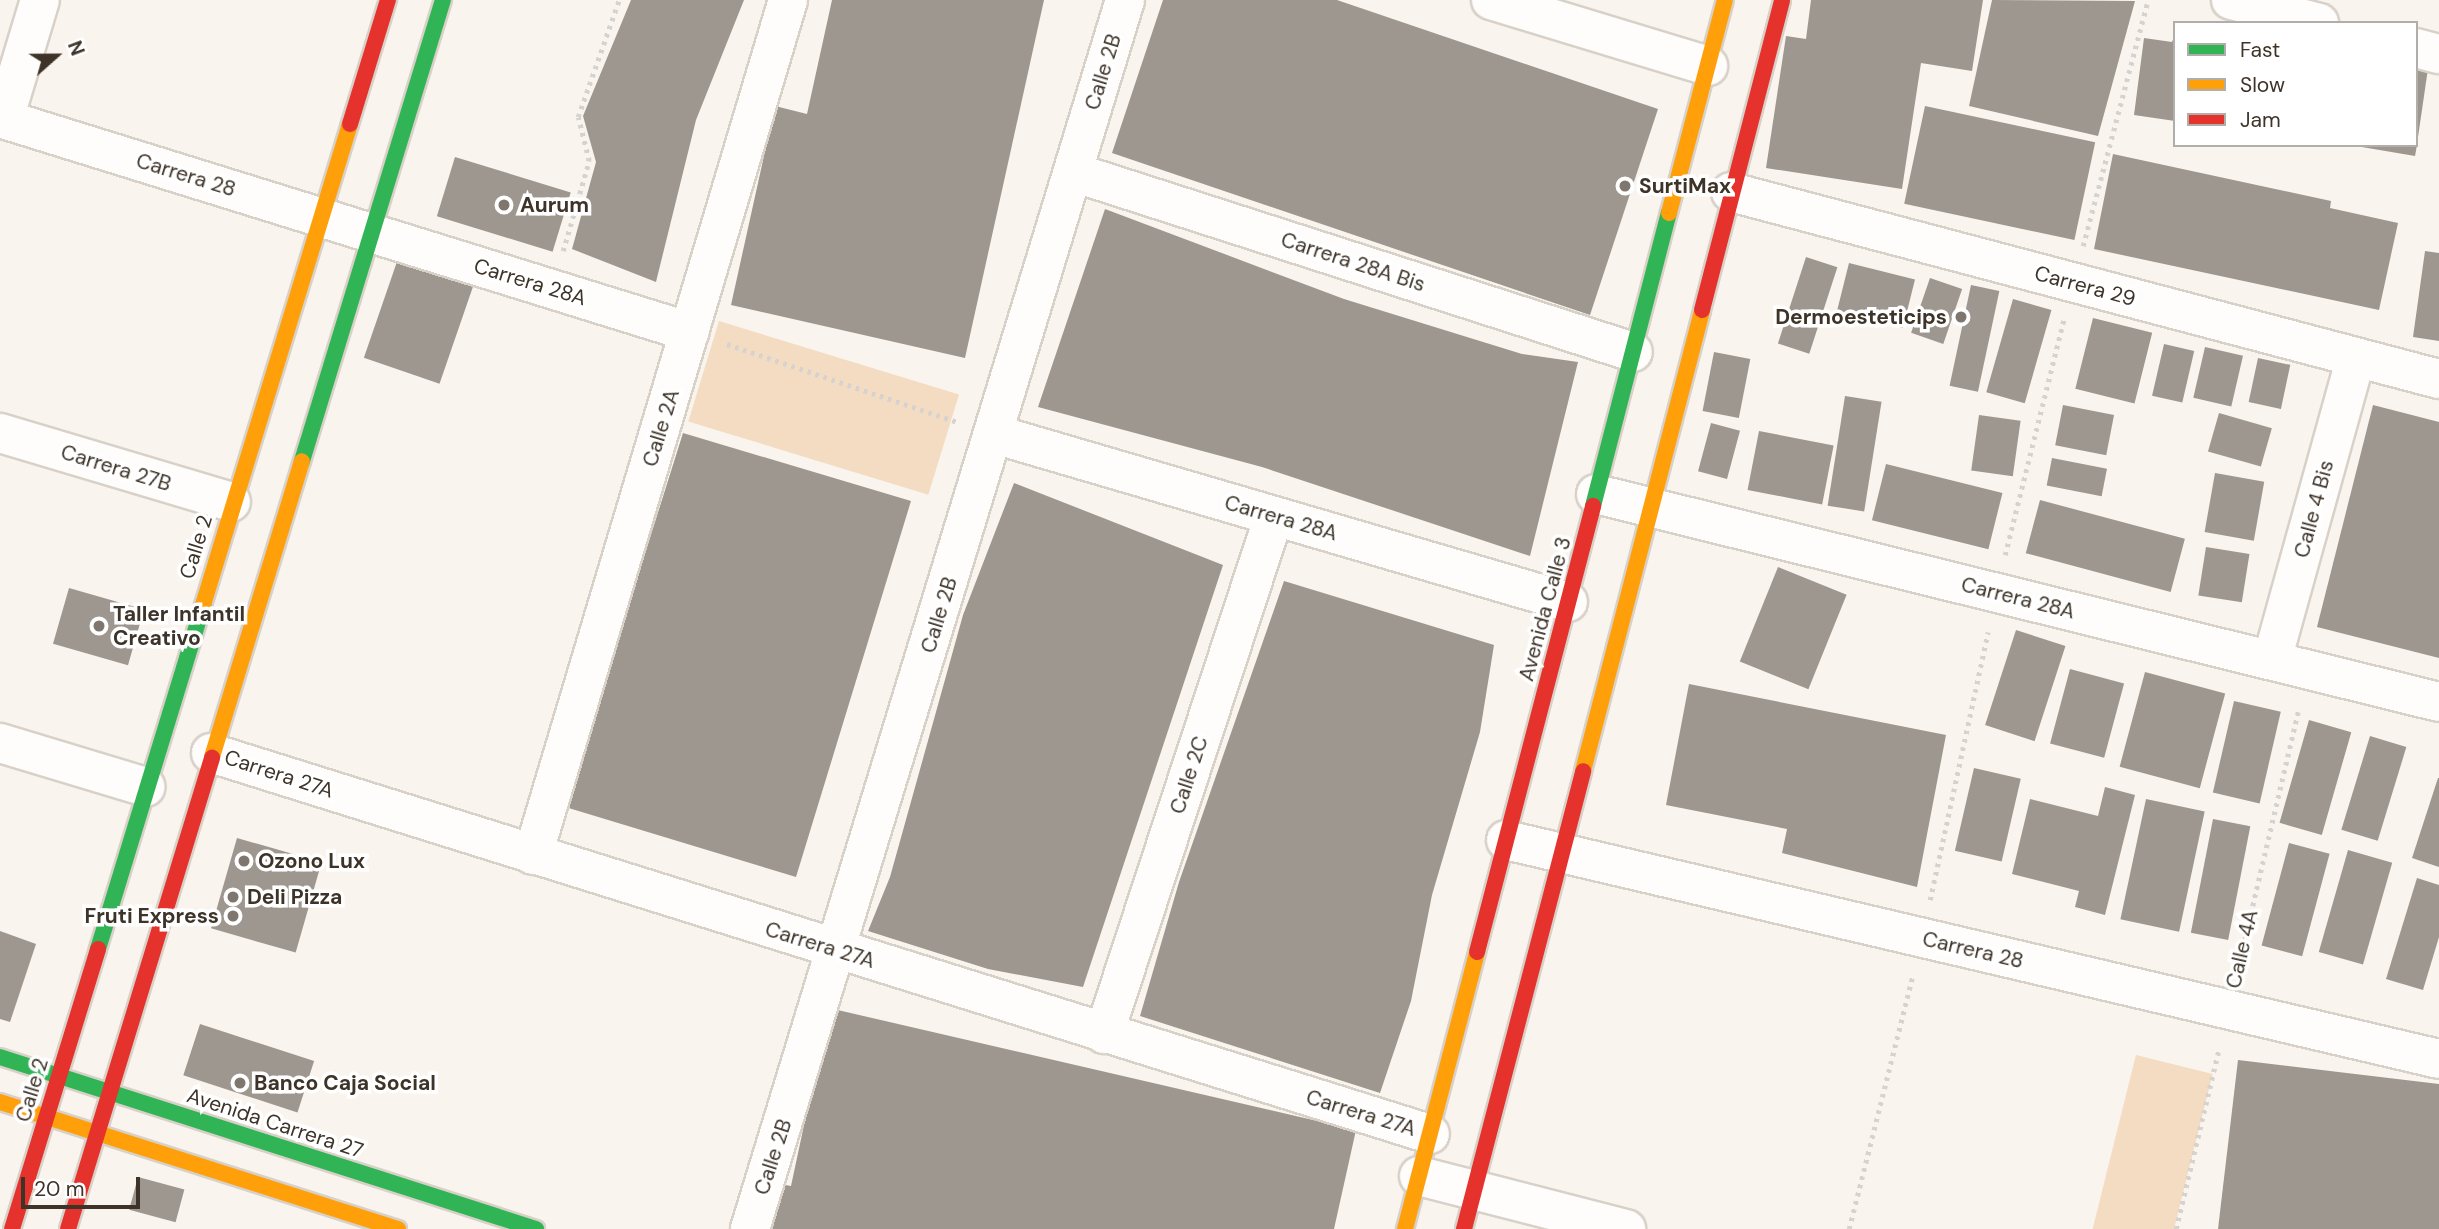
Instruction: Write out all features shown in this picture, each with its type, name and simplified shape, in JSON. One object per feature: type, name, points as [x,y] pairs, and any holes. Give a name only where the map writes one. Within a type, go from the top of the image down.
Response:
[{"type":"street","points":[[2,119],[40,0]]},
{"type":"street","name":"Calle 2","points":[[12,1229],[232,502],[388,0]]},
{"type":"street","points":[[68,1229],[211,753],[443,0]]},
{"type":"street","name":"Calle 2A","points":[[533,855],[788,0]]},
{"type":"street","name":"Calle 2B","points":[[750,1229],[838,950],[1125,0]]},
{"type":"street","points":[[1491,0],[1708,66]]},
{"type":"street","name":"Avenida Calle 3","points":[[1405,1229],[1725,0]]},
{"type":"street","points":[[1464,1229],[1648,507],[1782,0]]},
{"type":"street","points":[[2231,0],[2307,13]]},
{"type":"street","points":[[2418,49],[2439,54]]},
{"type":"street","name":"Carrera 28","points":[[2,119],[371,233]]},
{"type":"street","name":"Carrera 28A Bis","points":[[1073,172],[1633,352]]},
{"type":"street","name":"Carrera 29","points":[[1731,192],[2439,379]]},
{"type":"street","name":"Carrera 28A","points":[[371,233],[690,331]]},
{"type":"street","name":"Calle 4 Bis","points":[[2290,665],[2356,357]]},
{"type":"street","name":"Carrera 27B","points":[[0,433],[232,502]]},
{"type":"street","name":"Carrera 28A","points":[[994,434],[1568,603]]},
{"type":"street","name":"Carrera 28A","points":[[1596,494],[2439,702]]},
{"type":"street","name":"Calle 2C","points":[[1104,1034],[1274,516]]},
{"type":"street","points":[[0,743],[146,787]]},
{"type":"street","name":"Carrera 27A","points":[[211,753],[1430,1134]]},
{"type":"street","name":"Carrera 28","points":[[1506,840],[2439,1059]]},
{"type":"street","name":"Avenida Carrera 27","points":[[0,1057],[537,1229]]},
{"type":"street","points":[[0,1102],[398,1229]]},
{"type":"street","points":[[1419,1176],[1626,1229]]},
{"type":"path","points":[[552,289],[589,161],[578,117],[618,0]]},
{"type":"path","points":[[690,331],[994,434]]},
{"type":"path","name":"Calle 4A","points":[[2176,1229],[2228,1010],[2290,665]]},
{"type":"shaded area","points":[[719,321],[959,394],[928,495],[688,421]]},
{"type":"shaded area","points":[[2136,1055],[2213,1074],[2174,1229],[2093,1229]]},
{"type":"building","points":[[631,0],[744,0],[696,120],[656,282],[572,249],[596,162],[583,116]]},
{"type":"building","points":[[832,0],[1044,0],[965,358],[731,305],[775,106],[807,114]]},
{"type":"building","points":[[1163,0],[1337,0],[1658,109],[1590,315],[1112,153]]},
{"type":"building","points":[[1811,0],[1983,0],[1972,71],[1921,63],[1902,189],[1766,168],[1786,36],[1806,39]]},
{"type":"building","points":[[1992,0],[2135,1],[2098,136],[1969,106]]},
{"type":"building","points":[[2144,38],[2172,42],[2173,39],[2173,121],[2134,115]]},
{"type":"building","points":[[2418,53],[2430,55],[2418,137]]},
{"type":"building","points":[[1925,106],[2095,142],[2074,240],[1904,204]]},
{"type":"building","points":[[2362,147],[2417,147],[2415,156]]},
{"type":"building","points":[[2113,154],[2331,201],[2330,208],[2398,223],[2379,310],[2094,249]]},
{"type":"building","name":"Aurum","points":[[455,157],[571,192],[553,252],[437,216]]},
{"type":"building","points":[[1105,209],[1344,299],[1522,354],[1578,362],[1530,556],[1262,467],[1038,407]]},
{"type":"building","points":[[401,250],[477,276],[440,384],[364,358]]},
{"type":"building","points":[[2425,251],[2439,253],[2439,341],[2413,337]]},
{"type":"building","points":[[1806,257],[1837,267],[1809,354],[1778,344]]},
{"type":"building","points":[[1849,263],[1915,279],[1903,328],[1837,312]]},
{"type":"building","points":[[1930,278],[1962,289],[1943,344],[1911,333]]},
{"type":"building","points":[[1971,285],[1999,291],[1978,392],[1950,386]]},
{"type":"building","points":[[2013,299],[2051,310],[2025,403],[1986,392]]},
{"type":"building","points":[[2093,318],[2152,333],[2135,404],[2075,389]]},
{"type":"building","points":[[2164,344],[2194,351],[2182,403],[2152,396]]},
{"type":"building","points":[[2205,347],[2243,356],[2231,406],[2193,398]]},
{"type":"building","points":[[1714,352],[1750,359],[1739,418],[1703,411]]},
{"type":"building","points":[[2258,358],[2290,365],[2281,409],[2249,402]]},
{"type":"building","points":[[1845,396],[1882,402],[1864,511],[1828,506]]},
{"type":"building","points":[[2063,405],[2114,415],[2106,455],[2055,445]]},
{"type":"building","points":[[2373,405],[2439,422],[2439,658],[2317,627]]},
{"type":"building","points":[[2219,413],[2272,428],[2261,467],[2208,451]]},
{"type":"building","points":[[1979,415],[2021,421],[2013,476],[1971,470]]},
{"type":"building","points":[[1711,423],[1740,431],[1727,479],[1698,471]]},
{"type":"building","points":[[1759,431],[1834,446],[1822,504],[1748,490]]},
{"type":"building","points":[[683,433],[911,501],[796,877],[562,806],[615,625],[622,627]]},
{"type":"building","points":[[2052,458],[2107,469],[2102,496],[2047,485]]},
{"type":"building","points":[[1886,464],[2002,493],[1988,549],[1872,520]]},
{"type":"building","points":[[2215,473],[2264,482],[2254,541],[2205,532]]},
{"type":"building","points":[[1014,483],[1223,565],[1083,987],[988,969],[868,931],[890,877],[963,615]]},
{"type":"building","points":[[2040,500],[2185,539],[2171,592],[2026,553]]},
{"type":"building","points":[[2206,547],[2249,554],[2242,602],[2198,595]]},
{"type":"building","points":[[1778,567],[1847,595],[1808,689],[1740,662]]},
{"type":"building","points":[[1284,581],[1494,645],[1480,732],[1432,895],[1411,1001],[1380,1093],[1140,1016],[1179,882]]},
{"type":"building","name":"Taller Infantil Creativo","points":[[69,588],[144,609],[128,665],[53,644]]},
{"type":"building","points":[[2016,630],[2065,646],[2035,741],[1985,725]]},
{"type":"building","points":[[2070,669],[2124,683],[2104,758],[2050,743]]},
{"type":"building","points":[[2145,672],[2225,693],[2200,788],[2120,767]]},
{"type":"building","points":[[1689,684],[1946,735],[1917,887],[1782,853],[1787,829],[1666,805]]},
{"type":"building","points":[[2234,701],[2281,712],[2260,803],[2213,793]]},
{"type":"building","points":[[2309,720],[2351,732],[2322,835],[2280,823]]},
{"type":"building","points":[[2370,736],[2406,747],[2378,841],[2341,830]]},
{"type":"building","points":[[1974,768],[2021,779],[2002,862],[1955,851]]},
{"type":"building","points":[[2439,778],[2439,867],[2412,858]]},
{"type":"building","points":[[2105,787],[2135,795],[2105,915],[2075,907],[2079,891],[2012,874],[2030,799],[2098,816]]},
{"type":"building","points":[[2146,799],[2205,811],[2179,932],[2120,919]]},
{"type":"building","points":[[2213,819],[2250,826],[2228,940],[2191,933]]},
{"type":"building","points":[[237,838],[322,862],[296,953],[211,928]]},
{"type":"building","points":[[2289,843],[2330,854],[2302,956],[2262,945]]},
{"type":"building","points":[[2348,850],[2392,863],[2363,965],[2319,952]]},
{"type":"building","points":[[2417,878],[2439,885],[2439,937],[2423,990],[2386,979]]},
{"type":"building","points":[[0,931],[36,944],[10,1022],[0,1019]]},
{"type":"building","points":[[829,1008],[1356,1130],[1334,1229],[768,1229],[769,1182],[791,1186]]},
{"type":"building","points":[[200,1024],[314,1061],[297,1112],[183,1075]]},
{"type":"building","points":[[2238,1060],[2439,1084],[2439,1229],[2218,1229]]},
{"type":"building","points":[[138,1177],[184,1189],[176,1222],[129,1210]]},
{"type":"traffic: fast","points":[[302,461],[443,0]]},
{"type":"traffic: fast","points":[[1593,506],[1669,213]]},
{"type":"traffic: fast","points":[[98,949],[203,605]]},
{"type":"traffic: fast","points":[[0,1057],[536,1229]]},
{"type":"traffic: slow","points":[[1669,213],[1725,0]]},
{"type":"traffic: slow","points":[[203,605],[350,124]]},
{"type":"traffic: slow","points":[[1583,771],[1702,310]]},
{"type":"traffic: slow","points":[[212,757],[302,461]]},
{"type":"traffic: slow","points":[[1405,1229],[1477,952]]},
{"type":"traffic: slow","points":[[0,1102],[398,1229]]},
{"type":"traffic: jam","points":[[350,124],[388,0]]},
{"type":"traffic: jam","points":[[1702,310],[1782,0]]},
{"type":"traffic: jam","points":[[1477,952],[1593,506]]},
{"type":"traffic: jam","points":[[68,1229],[212,757]]},
{"type":"traffic: jam","points":[[1464,1229],[1583,771]]},
{"type":"traffic: jam","points":[[12,1229],[98,949]]},
{"type":"place","name":"SurtiMax","points":[[1625,186]]},
{"type":"place","name":"Aurum","points":[[504,205]]},
{"type":"place","name":"Dermoesteticips","points":[[1961,317]]},
{"type":"place","name":"Taller Infantil Creativo","points":[[99,626]]},
{"type":"place","name":"Ozono Lux","points":[[244,861]]},
{"type":"place","name":"Deli Pizza","points":[[233,897]]},
{"type":"place","name":"Fruti Express","points":[[233,916]]},
{"type":"place","name":"Banco Caja Social","points":[[240,1083]]}]
